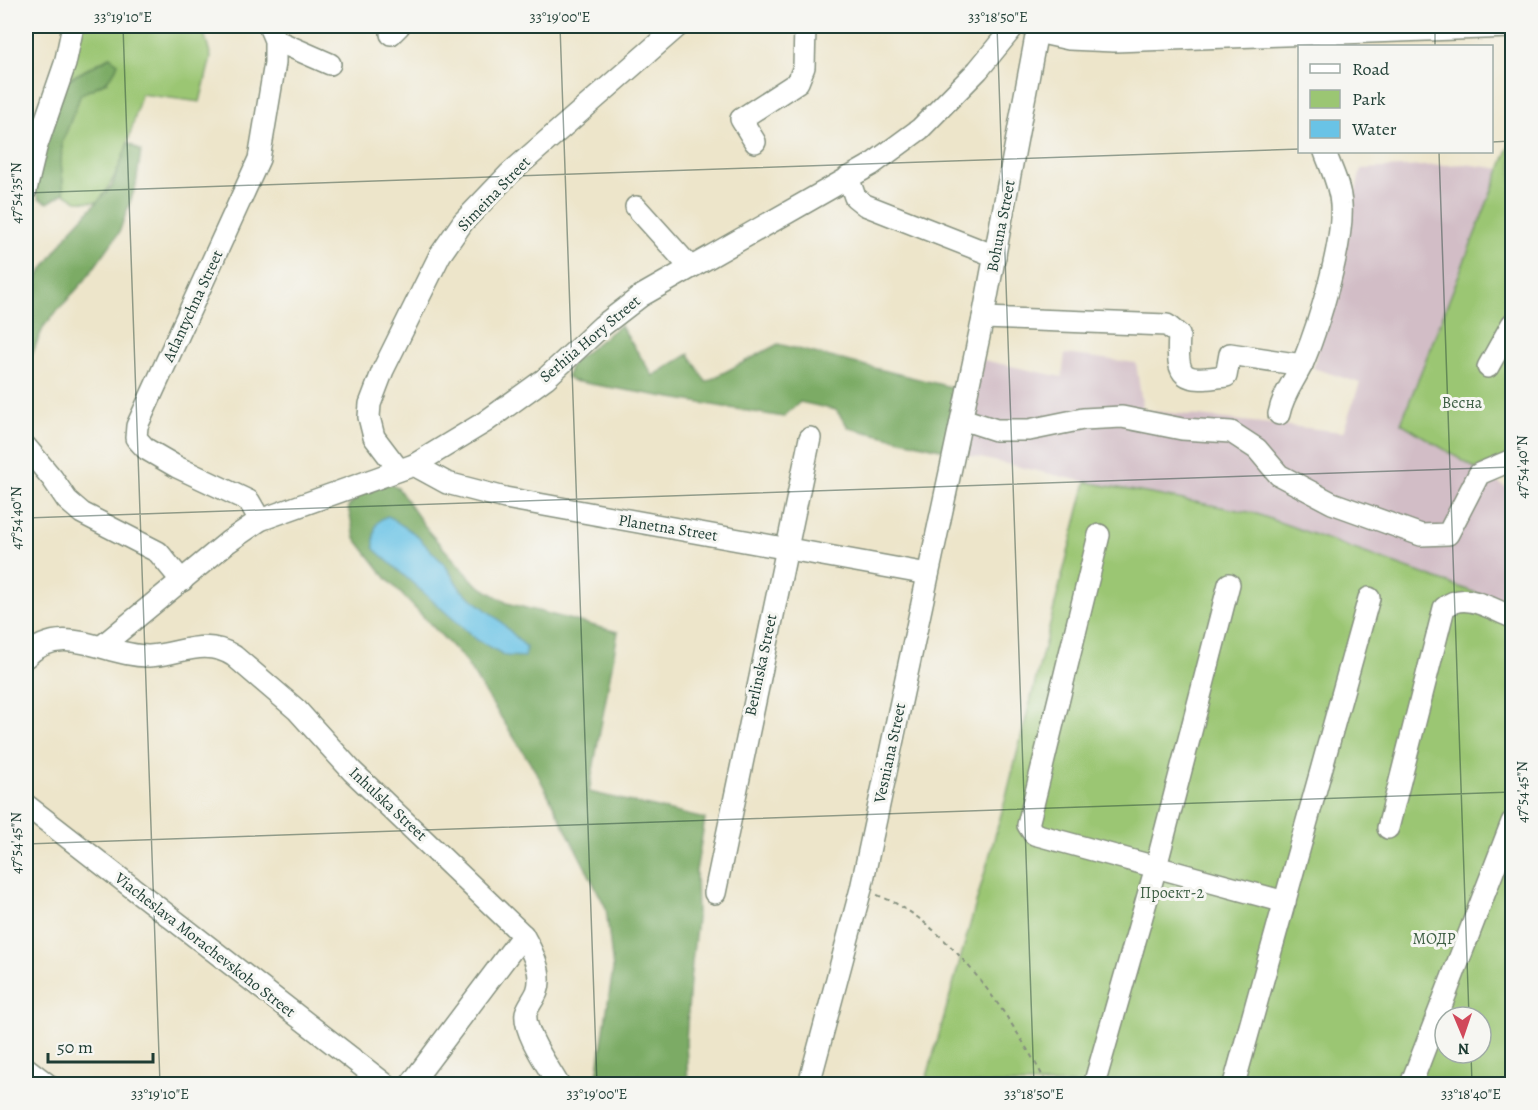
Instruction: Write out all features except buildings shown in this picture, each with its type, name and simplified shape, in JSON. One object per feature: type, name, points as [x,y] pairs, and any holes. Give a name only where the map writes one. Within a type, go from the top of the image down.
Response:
[{"type":"street","points":[[26,190],[36,148],[65,64],[73,26]]},
{"type":"street","name":"Simeina Street","points":[[406,468],[374,437],[369,417],[370,404],[383,370],[444,248],[463,222],[509,174],[678,26]]},
{"type":"street","points":[[755,142],[741,119],[798,82],[804,68],[806,26]]},
{"type":"street","name":"Serhiia Hory Street","points":[[406,468],[485,422],[537,384],[602,326],[641,296],[871,165],[920,129],[978,70],[1014,26]]},
{"type":"street","name":"Bohuna Street","points":[[962,419],[1037,29],[1069,39],[1114,41],[1305,40],[1512,27]]},
{"type":"street","points":[[272,33],[330,64]]},
{"type":"street","name":"Atlantychna Street","points":[[260,520],[249,501],[146,449],[136,438],[136,426],[260,159],[275,63],[272,33]]},
{"type":"street","points":[[1279,414],[1287,386],[1302,364],[1317,327],[1339,232],[1342,205],[1338,186],[1324,153]]},
{"type":"street","points":[[848,177],[855,197],[865,205],[995,256]]},
{"type":"street","points":[[636,207],[690,267]]},
{"type":"street","points":[[983,318],[1167,325],[1179,335],[1179,367],[1186,376],[1194,379],[1226,376],[1230,354],[1302,364]]},
{"type":"street","points":[[1488,367],[1512,324]]},
{"type":"street","points":[[962,419],[996,430],[1029,430],[1083,419],[1122,417],[1182,429],[1232,432],[1257,448],[1279,475],[1332,503],[1421,535],[1448,534],[1479,474],[1512,460]]},
{"type":"street","name":"Vesniana Street","points":[[809,1084],[861,890],[962,419]]},
{"type":"street","name":"Berlinska Street","points":[[715,893],[785,548],[810,438]]},
{"type":"street","points":[[26,447],[67,500],[82,513],[158,552],[182,581]]},
{"type":"street","points":[[102,646],[228,542],[260,520],[406,468]]},
{"type":"street","name":"Planetna Street","points":[[406,468],[447,483],[505,498],[928,574]]},
{"type":"street","points":[[1099,535],[1028,825],[1034,834],[1285,902]]},
{"type":"street","points":[[1095,1078],[1156,867],[1229,584]]},
{"type":"street","points":[[1234,1084],[1369,598]]},
{"type":"street","points":[[1388,828],[1444,608],[1452,601],[1464,599],[1512,617]]},
{"type":"street","name":"Inhulska Street","points":[[26,655],[57,641],[81,641],[150,656],[189,647],[205,646],[224,650],[234,656],[297,710],[352,771],[523,935],[539,975],[536,993],[526,1014],[527,1022],[534,1042],[558,1084]]},
{"type":"street","name":"Viacheslava Morachevskoho Street","points":[[26,805],[385,1084]]},
{"type":"street","points":[[1411,1084],[1512,822]]},
{"type":"street","points":[[411,1084],[523,935]]},
{"type":"street","points":[[26,1068],[47,1084]]},
{"type":"path","points":[[861,890],[893,901],[916,914],[943,938],[982,985],[1034,1059],[1047,1084]]},
{"type":"shaded area","points":[[1465,164],[1502,169],[1401,423],[1512,491],[1512,606],[1254,513],[1086,482],[954,452],[974,358],[1062,377],[1065,354],[1136,363],[1143,410],[1343,432],[1360,383],[1313,368],[1361,169]]},
{"type":"green space","points":[[73,26],[202,26],[211,57],[200,102],[141,94],[130,137],[120,164],[98,202],[77,201],[64,193],[61,163],[62,142],[81,93],[107,82],[109,57],[58,85]]},
{"type":"green space","points":[[110,57],[118,63],[112,75],[104,83],[81,94],[62,143],[64,193],[48,203],[39,199],[29,177],[58,85]]},
{"type":"green space","name":"Весна","points":[[1512,139],[1512,455],[1476,469],[1401,423]]},
{"type":"green space","points":[[128,143],[141,151],[136,185],[119,233],[85,280],[44,326],[26,368],[26,293],[71,230],[112,186]]},
{"type":"green space","points":[[620,325],[653,376],[689,354],[706,382],[778,344],[967,391],[954,452],[849,428],[836,410],[800,402],[783,417],[573,381],[567,377],[571,364]]},
{"type":"green space","name":"Проект-2","points":[[1086,482],[1254,513],[1512,606],[1512,1084],[925,1084],[1006,797]]},
{"type":"green space","points":[[387,483],[398,488],[429,532],[476,584],[507,603],[618,632],[589,792],[705,819],[696,871],[697,918],[686,1041],[688,1084],[596,1084],[613,969],[606,908],[538,775],[463,658],[386,578],[355,538],[348,507],[362,493]]},
{"type":"water","points":[[388,516],[415,534],[445,565],[461,590],[498,619],[526,647],[525,657],[506,656],[477,640],[374,549],[374,533],[377,525],[379,521]]},
{"type":"park label","name":"МОДР","points":[[1434,939]]}]
